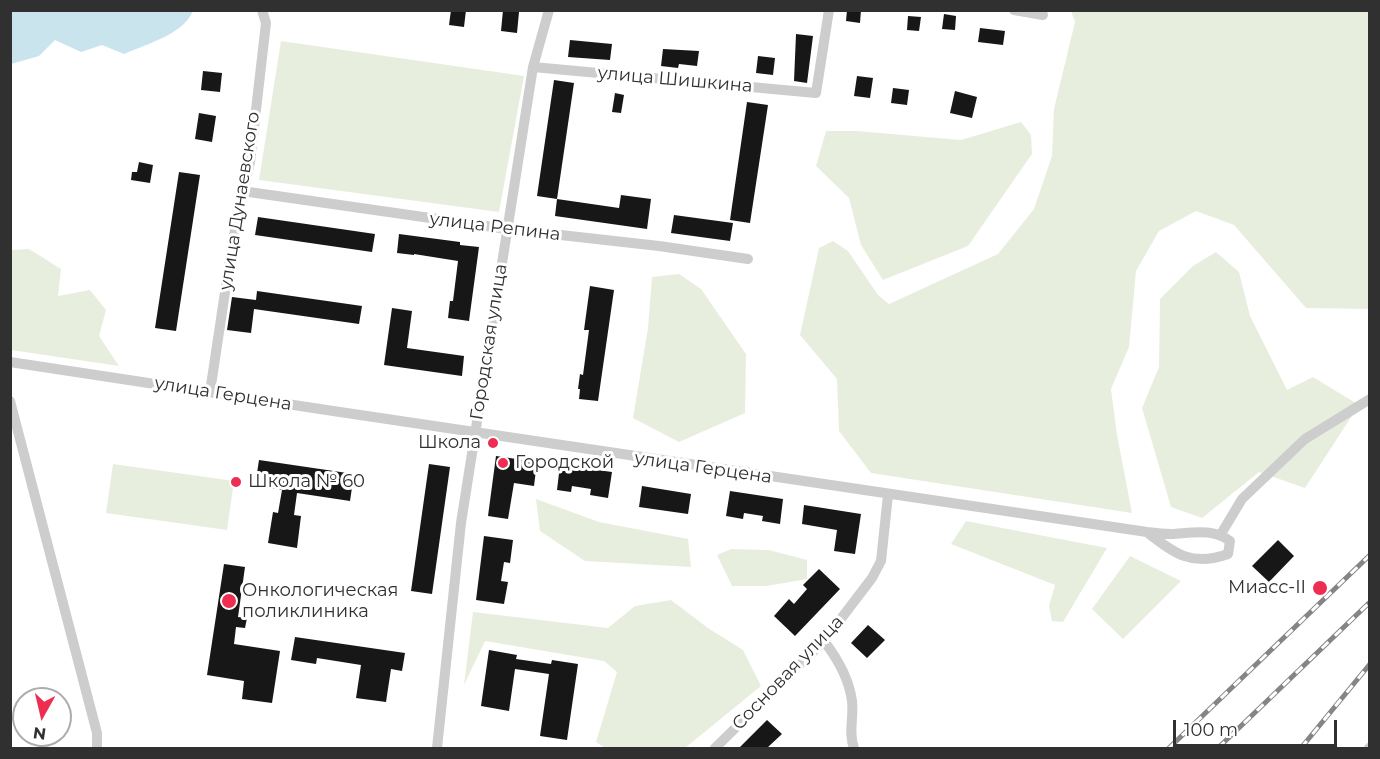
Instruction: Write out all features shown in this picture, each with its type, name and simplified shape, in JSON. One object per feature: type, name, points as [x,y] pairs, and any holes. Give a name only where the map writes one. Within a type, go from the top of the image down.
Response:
[{"type":"street","name":"улица Дунаевского","points":[[210,392],[233,238],[250,162],[266,23],[262,10]]},
{"type":"street","name":"Городская улица","points":[[437,748],[461,523],[533,68],[549,10]]},
{"type":"street","name":"улица Шишкина","points":[[533,68],[816,93],[829,10]]},
{"type":"street","points":[[1014,10],[1043,15]]},
{"type":"street","name":"улица Репина","points":[[242,191],[507,229],[659,246],[748,259]]},
{"type":"street","name":"улица Герцена","points":[[10,362],[1147,532],[1221,534]]},
{"type":"street","points":[[1147,532],[1168,549],[1195,559],[1211,560],[1228,554],[1230,541],[1221,534],[1242,499],[1305,439],[1370,399]]},
{"type":"street","points":[[10,401],[97,733],[97,748]]},
{"type":"street","name":"Сосновая улица","points":[[716,748],[824,641],[872,578],[881,561],[888,495]]},
{"type":"street","points":[[824,641],[840,662],[852,700],[851,741],[854,748]]},
{"type":"green space","points":[[1071,11],[1369,11],[1369,309],[1306,308],[1234,225],[1196,211],[1159,231],[1136,271],[1129,347],[1111,389],[1132,513],[871,473],[839,431],[837,379],[800,335],[819,248],[833,241],[848,251],[878,295],[889,304],[998,254],[1034,209],[1052,156],[1054,109],[1075,22]]},
{"type":"green space","points":[[281,41],[524,76],[499,212],[259,180]]},
{"type":"green space","points":[[1021,122],[1031,135],[1032,154],[968,246],[883,280],[861,245],[849,198],[816,166],[826,131],[857,131],[961,140]]},
{"type":"green space","points":[[29,249],[61,269],[58,296],[90,290],[106,310],[99,336],[119,366],[11,350],[11,250]]},
{"type":"green space","points":[[1216,252],[1239,272],[1250,316],[1287,390],[1313,377],[1359,405],[1305,488],[1259,472],[1202,518],[1171,507],[1142,408],[1159,367],[1160,299],[1193,266]]},
{"type":"green space","points":[[679,274],[701,289],[746,354],[745,413],[679,442],[633,418],[648,328],[652,277]]},
{"type":"green space","points":[[113,464],[234,481],[227,530],[106,513]]},
{"type":"green space","points":[[536,499],[599,522],[688,539],[691,567],[585,561],[540,531]]},
{"type":"green space","points":[[966,521],[1107,548],[1063,622],[1052,621],[1049,606],[1055,585],[951,544]]},
{"type":"green space","points":[[731,549],[769,550],[807,560],[807,579],[767,586],[732,586],[717,555]]},
{"type":"green space","points":[[1130,556],[1181,581],[1123,639],[1092,609]]},
{"type":"green space","points":[[671,600],[708,628],[743,650],[761,686],[685,748],[605,748],[596,742],[617,672],[604,661],[485,641],[464,685],[473,612],[608,628],[635,606]]},
{"type":"water","points":[[11,10],[193,11],[173,33],[124,54],[102,45],[81,52],[55,40],[39,56],[11,64]]},
{"type":"building","points":[[451,10],[466,10],[464,27],[449,25]]},
{"type":"building","points":[[503,10],[519,12],[517,33],[501,31]]},
{"type":"building","points":[[847,10],[861,10],[860,23],[846,21]]},
{"type":"building","points":[[944,14],[956,16],[955,30],[942,29]]},
{"type":"building","points":[[908,16],[921,17],[919,31],[907,30]]},
{"type":"building","points":[[980,28],[1005,31],[1003,45],[978,42]]},
{"type":"building","points":[[796,34],[813,36],[807,83],[794,81]]},
{"type":"building","points":[[570,40],[612,44],[610,60],[568,57]]},
{"type":"building","points":[[663,49],[699,51],[697,66],[679,64],[678,68],[661,66]]},
{"type":"building","points":[[758,56],[775,58],[773,75],[756,73]]},
{"type":"building","points":[[203,71],[222,73],[220,92],[201,90]]},
{"type":"building","points":[[857,76],[873,78],[870,98],[854,96]]},
{"type":"building","points":[[554,80],[574,83],[557,199],[537,196]]},
{"type":"building","points":[[893,88],[909,90],[907,105],[891,103]]},
{"type":"building","points":[[955,91],[977,97],[972,118],[950,113]]},
{"type":"building","points":[[615,93],[624,95],[621,113],[612,112]]},
{"type":"building","points":[[747,102],[768,105],[750,223],[730,220]]},
{"type":"building","points":[[199,113],[216,116],[212,142],[195,139]]},
{"type":"building","points":[[139,162],[153,165],[150,183],[131,180],[132,172],[137,172]]},
{"type":"building","points":[[179,172],[200,175],[176,331],[155,328]]},
{"type":"building","points":[[621,195],[651,199],[647,229],[555,216],[557,199],[619,208]]},
{"type":"building","points":[[674,215],[733,223],[730,241],[671,233]]},
{"type":"building","points":[[258,217],[375,234],[372,252],[255,235]]},
{"type":"building","points":[[399,234],[460,242],[460,245],[479,247],[469,321],[448,318],[450,301],[453,301],[458,261],[397,253]]},
{"type":"building","points":[[590,286],[614,290],[598,401],[579,399],[580,389],[578,389],[580,374],[583,375],[589,330],[584,330]]},
{"type":"building","points":[[257,291],[362,306],[359,324],[254,309],[251,333],[227,330],[232,297],[256,300]]},
{"type":"building","points":[[392,308],[412,311],[407,348],[464,356],[462,376],[384,365]]},
{"type":"building","points":[[496,456],[537,462],[534,486],[514,483],[508,519],[488,516]]},
{"type":"building","points":[[259,460],[354,474],[350,501],[297,493],[294,515],[301,516],[297,548],[268,543],[273,512],[278,513],[282,490],[255,486]]},
{"type":"building","points":[[429,464],[450,467],[432,594],[411,591]]},
{"type":"building","points":[[560,465],[612,472],[608,498],[590,495],[591,489],[572,486],[571,492],[557,490]]},
{"type":"building","points":[[642,486],[691,494],[688,514],[639,507]]},
{"type":"building","points":[[730,491],[783,499],[780,524],[762,521],[763,516],[744,513],[743,519],[726,516]]},
{"type":"building","points":[[804,505],[861,514],[855,554],[834,551],[837,530],[802,524]]},
{"type":"building","points":[[484,536],[513,540],[510,563],[504,562],[501,581],[508,582],[504,604],[476,600]]},
{"type":"building","name":"Миасс-II","points":[[1278,540],[1294,556],[1269,582],[1252,566]]},
{"type":"building","points":[[224,564],[245,567],[238,617],[247,618],[245,628],[236,627],[234,644],[280,651],[272,703],[242,699],[244,681],[207,675]]},
{"type":"building","points":[[819,569],[840,589],[795,636],[774,616],[789,599],[794,604],[807,589],[803,585]]},
{"type":"building","points":[[868,625],[885,640],[867,658],[851,643]]},
{"type":"building","points":[[295,637],[405,653],[402,671],[391,669],[386,702],[356,698],[361,665],[317,658],[316,664],[291,660]]},
{"type":"building","points":[[489,650],[517,655],[516,659],[551,664],[552,660],[578,664],[567,740],[540,736],[549,674],[515,669],[509,711],[481,706]]},
{"type":"building","points":[[767,720],[782,734],[767,748],[739,748]]},
{"type":"railway","points":[[1169,748],[1370,555]]},
{"type":"railway","points":[[1218,748],[1370,602]]},
{"type":"railway","points":[[1301,748],[1370,664]]},
{"type":"place","name":"Школа","points":[[493,443]]},
{"type":"place","name":"Городской","points":[[503,463]]},
{"type":"place","name":"Школа № 60","points":[[236,482]]},
{"type":"place","name":"Миасс-II","points":[[1320,588]]},
{"type":"place","name":"Онкологическая поликлиника","points":[[229,601]]}]
